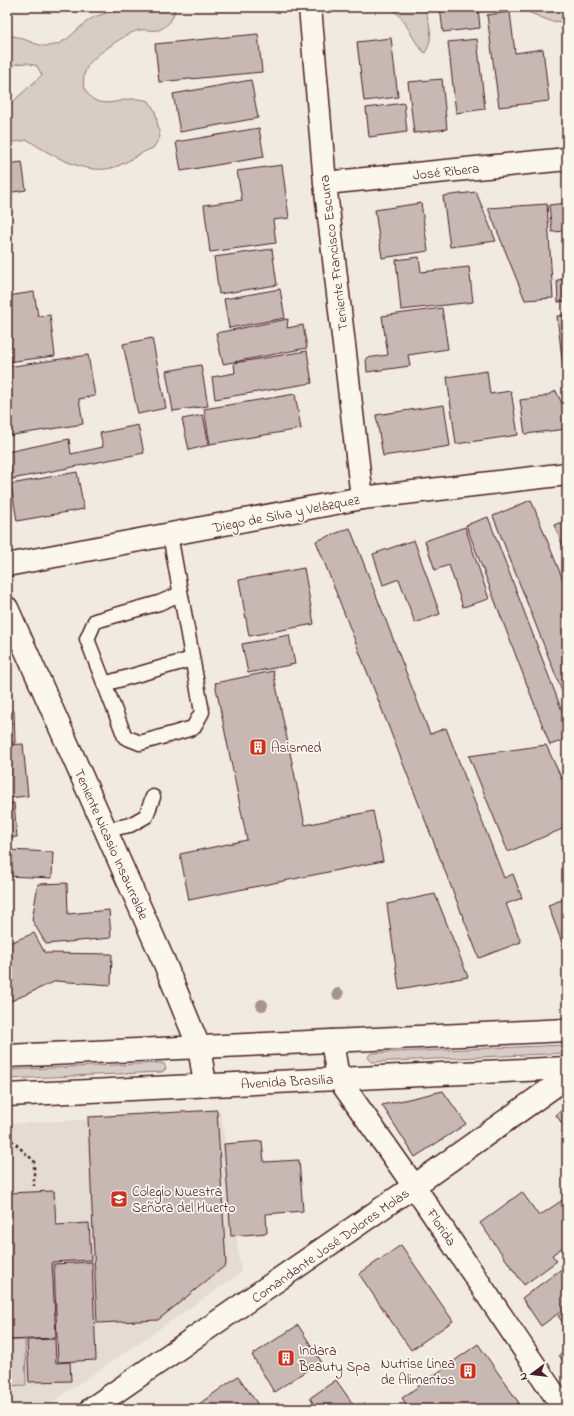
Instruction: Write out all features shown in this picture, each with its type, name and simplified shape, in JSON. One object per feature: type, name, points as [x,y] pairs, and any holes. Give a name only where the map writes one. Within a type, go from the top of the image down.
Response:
[{"type":"street","name":"Teniente Francisco Escurra","points":[[310,7],[325,183],[362,498]]},
{"type":"street","name":"José Ribera","points":[[325,183],[567,159]]},
{"type":"street","name":"Diego de Silva y Velázquez","points":[[7,565],[362,498],[567,474]]},
{"type":"street","name":"Teniente Nicasio Insaurralde","points":[[7,608],[165,964],[199,1047],[205,1084]]},
{"type":"street","points":[[7,1056],[567,1030]]},
{"type":"street","name":"Florida","points":[[332,1041],[338,1078],[414,1186],[564,1409]]},
{"type":"street","name":"Avenida Brasilia","points":[[7,1095],[205,1084],[567,1068]]},
{"type":"street","name":"Comandante José Dolores Molas","points":[[91,1409],[414,1186],[567,1077]]},
{"type":"lane","points":[[170,535],[202,712],[193,728],[140,743],[125,737],[87,639],[95,622],[158,603],[180,594]]},
{"type":"lane","points":[[104,684],[192,659]]},
{"type":"lane","points":[[106,830],[130,825],[146,816],[153,798]]},
{"type":"path","points":[[7,1136],[34,1161],[34,1186]]},
{"type":"shaded area","points":[[139,7],[175,7],[175,10],[169,23],[161,29],[135,31],[112,44],[97,56],[88,65],[84,77],[84,83],[85,89],[93,99],[97,101],[110,103],[140,99],[149,101],[155,111],[160,137],[153,148],[120,165],[109,169],[97,169],[72,164],[60,159],[28,140],[7,143],[7,107],[42,75],[37,66],[27,63],[16,64],[7,76],[7,35],[18,37],[44,46],[56,45],[68,38],[90,19],[102,14]]},
{"type":"shaded area","points":[[391,7],[425,7],[430,30],[430,41],[425,53],[415,41],[402,18],[391,9]]},
{"type":"shaded area","points":[[526,7],[567,7],[567,22],[550,21],[528,12]]},
{"type":"shaded area","points":[[567,1046],[566,1053],[371,1062],[368,1057],[371,1053]]},
{"type":"shaded area","points":[[164,1064],[166,1069],[162,1072],[7,1079],[7,1070]]},
{"type":"shaded area","name":"Colegio Nuestra Señora del Huerto","points":[[221,1112],[241,1273],[42,1409],[7,1409],[7,1124]]},
{"type":"shaded area","points":[[25,1340],[26,1385],[7,1386],[7,1341]]},
{"type":"building","points":[[440,7],[478,7],[480,28],[443,32]]},
{"type":"building","points":[[510,12],[515,53],[543,49],[549,101],[499,107],[487,15]]},
{"type":"building","points":[[258,34],[262,72],[159,82],[155,44]]},
{"type":"building","points":[[391,38],[398,97],[364,101],[357,42]]},
{"type":"building","points":[[477,39],[485,109],[456,113],[448,42]]},
{"type":"building","points":[[442,79],[447,129],[414,133],[408,82]]},
{"type":"building","points":[[251,80],[258,118],[180,132],[173,94]]},
{"type":"building","points":[[404,103],[407,132],[369,137],[366,108]]},
{"type":"building","points":[[259,128],[264,157],[181,171],[176,142]]},
{"type":"building","points":[[22,162],[26,190],[7,193],[7,164]]},
{"type":"building","points":[[282,165],[289,218],[273,220],[276,243],[210,252],[204,205],[242,200],[237,171]]},
{"type":"building","points":[[476,192],[496,241],[450,247],[443,196]]},
{"type":"building","points":[[421,203],[428,251],[382,258],[375,210]]},
{"type":"building","points":[[567,203],[567,231],[552,232],[549,205]]},
{"type":"building","points":[[547,204],[553,298],[525,300],[488,208]]},
{"type":"building","points":[[272,249],[277,285],[219,294],[214,257]]},
{"type":"building","points":[[419,257],[421,272],[469,267],[473,302],[401,310],[396,260]]},
{"type":"building","points":[[567,279],[567,301],[558,302],[557,280]]},
{"type":"building","points":[[280,289],[285,318],[229,328],[224,299]]},
{"type":"building","points":[[34,292],[38,316],[50,315],[55,356],[7,362],[7,296]]},
{"type":"building","points":[[442,308],[448,349],[408,355],[410,366],[367,372],[366,358],[388,355],[382,316]]},
{"type":"building","points":[[567,315],[567,384],[565,384],[557,316]]},
{"type":"building","points":[[288,319],[287,328],[303,325],[307,348],[223,364],[216,333]]},
{"type":"building","points":[[152,338],[166,408],[138,414],[123,344]]},
{"type":"building","points":[[307,351],[312,383],[215,399],[212,377],[235,373],[234,363]]},
{"type":"building","points":[[88,355],[95,396],[79,399],[83,424],[7,436],[7,367]]},
{"type":"building","points":[[201,365],[208,406],[173,411],[166,371]]},
{"type":"building","points":[[487,371],[490,394],[511,391],[518,435],[456,444],[447,377]]},
{"type":"building","points":[[556,391],[567,414],[567,429],[525,434],[520,400],[543,397]]},
{"type":"building","points":[[295,394],[301,429],[210,444],[204,409]]},
{"type":"building","points":[[444,405],[450,446],[383,456],[376,415]]},
{"type":"building","points":[[203,415],[209,445],[189,450],[182,419]]},
{"type":"building","points":[[138,425],[144,453],[12,479],[7,452],[69,439],[71,454],[103,447],[100,433]]},
{"type":"building","points":[[77,472],[84,509],[17,521],[11,484]]},
{"type":"building","points":[[531,500],[567,590],[567,704],[493,516]]},
{"type":"building","points":[[488,517],[567,724],[567,739],[550,745],[466,525]]},
{"type":"building","points":[[567,520],[567,555],[554,525]]},
{"type":"building","points":[[465,527],[489,599],[463,607],[449,565],[435,570],[425,541]]},
{"type":"building","points":[[350,528],[430,734],[446,728],[504,878],[513,874],[522,898],[506,904],[521,942],[479,958],[316,541]]},
{"type":"building","points":[[414,540],[440,614],[415,623],[399,579],[383,585],[373,554]]},
{"type":"building","points":[[304,568],[314,624],[249,636],[239,580]]},
{"type":"building","points":[[289,635],[295,664],[248,673],[242,644]]},
{"type":"building","name":"Asismed","points":[[273,671],[305,825],[373,811],[383,861],[189,900],[180,854],[247,840],[215,683]]},
{"type":"building","points":[[7,711],[14,711],[15,743],[7,743]]},
{"type":"building","points":[[23,744],[28,796],[7,798],[7,745]]},
{"type":"building","points":[[546,745],[567,790],[567,827],[508,852],[469,756]]},
{"type":"building","points":[[7,803],[14,803],[17,837],[7,838]]},
{"type":"building","points":[[7,850],[53,852],[52,878],[7,876]]},
{"type":"building","points":[[67,883],[68,914],[109,910],[111,938],[46,944],[32,920],[38,884]]},
{"type":"building","points":[[435,894],[468,977],[399,989],[387,904]]},
{"type":"building","points":[[567,898],[567,956],[548,905]]},
{"type":"building","points":[[34,933],[45,953],[112,954],[111,985],[56,981],[9,1002],[7,998],[7,944]]},
{"type":"building","points":[[443,1091],[466,1124],[415,1157],[382,1105]]},
{"type":"building","points":[[567,1106],[567,1131],[556,1115]]},
{"type":"building","points":[[217,1110],[226,1265],[158,1320],[97,1323],[88,1117]]},
{"type":"building","points":[[262,1141],[264,1162],[299,1160],[303,1211],[266,1214],[267,1233],[231,1236],[224,1144]]},
{"type":"building","points":[[54,1191],[56,1225],[89,1223],[91,1260],[52,1262],[56,1338],[7,1340],[7,1193]]},
{"type":"building","points":[[522,1192],[539,1216],[567,1197],[567,1244],[552,1255],[557,1261],[524,1285],[480,1223]]},
{"type":"building","points":[[401,1245],[453,1321],[411,1350],[359,1274]]},
{"type":"building","points":[[92,1262],[96,1360],[58,1362],[54,1264]]},
{"type":"building","points":[[567,1265],[567,1307],[541,1326],[522,1298]]},
{"type":"building","points":[[567,1310],[567,1328],[558,1316]]},
{"type":"building","name":"Indara Beauty Spa","points":[[298,1325],[321,1361],[274,1392],[252,1355]]},
{"type":"building","points":[[55,1339],[56,1363],[70,1362],[71,1381],[29,1382],[27,1340]]},
{"type":"building","name":"Nutrise Linea de Alimentos","points":[[478,1344],[519,1403],[511,1409],[409,1409],[402,1398]]},
{"type":"building","points":[[567,1350],[567,1367],[559,1355]]},
{"type":"building","points":[[238,1376],[261,1409],[203,1409],[199,1404]]},
{"type":"building","points":[[336,1380],[355,1407],[352,1409],[317,1409],[310,1398]]},
{"type":"place","name":"Asismed","points":[[258,747]]},
{"type":"place","name":"Colegio Nuestra Señora del Huerto","points":[[119,1199]]},
{"type":"place","name":"Indara Beauty Spa","points":[[286,1358]]},
{"type":"place","name":"Nutrise Linea de Alimentos","points":[[468,1371]]}]
